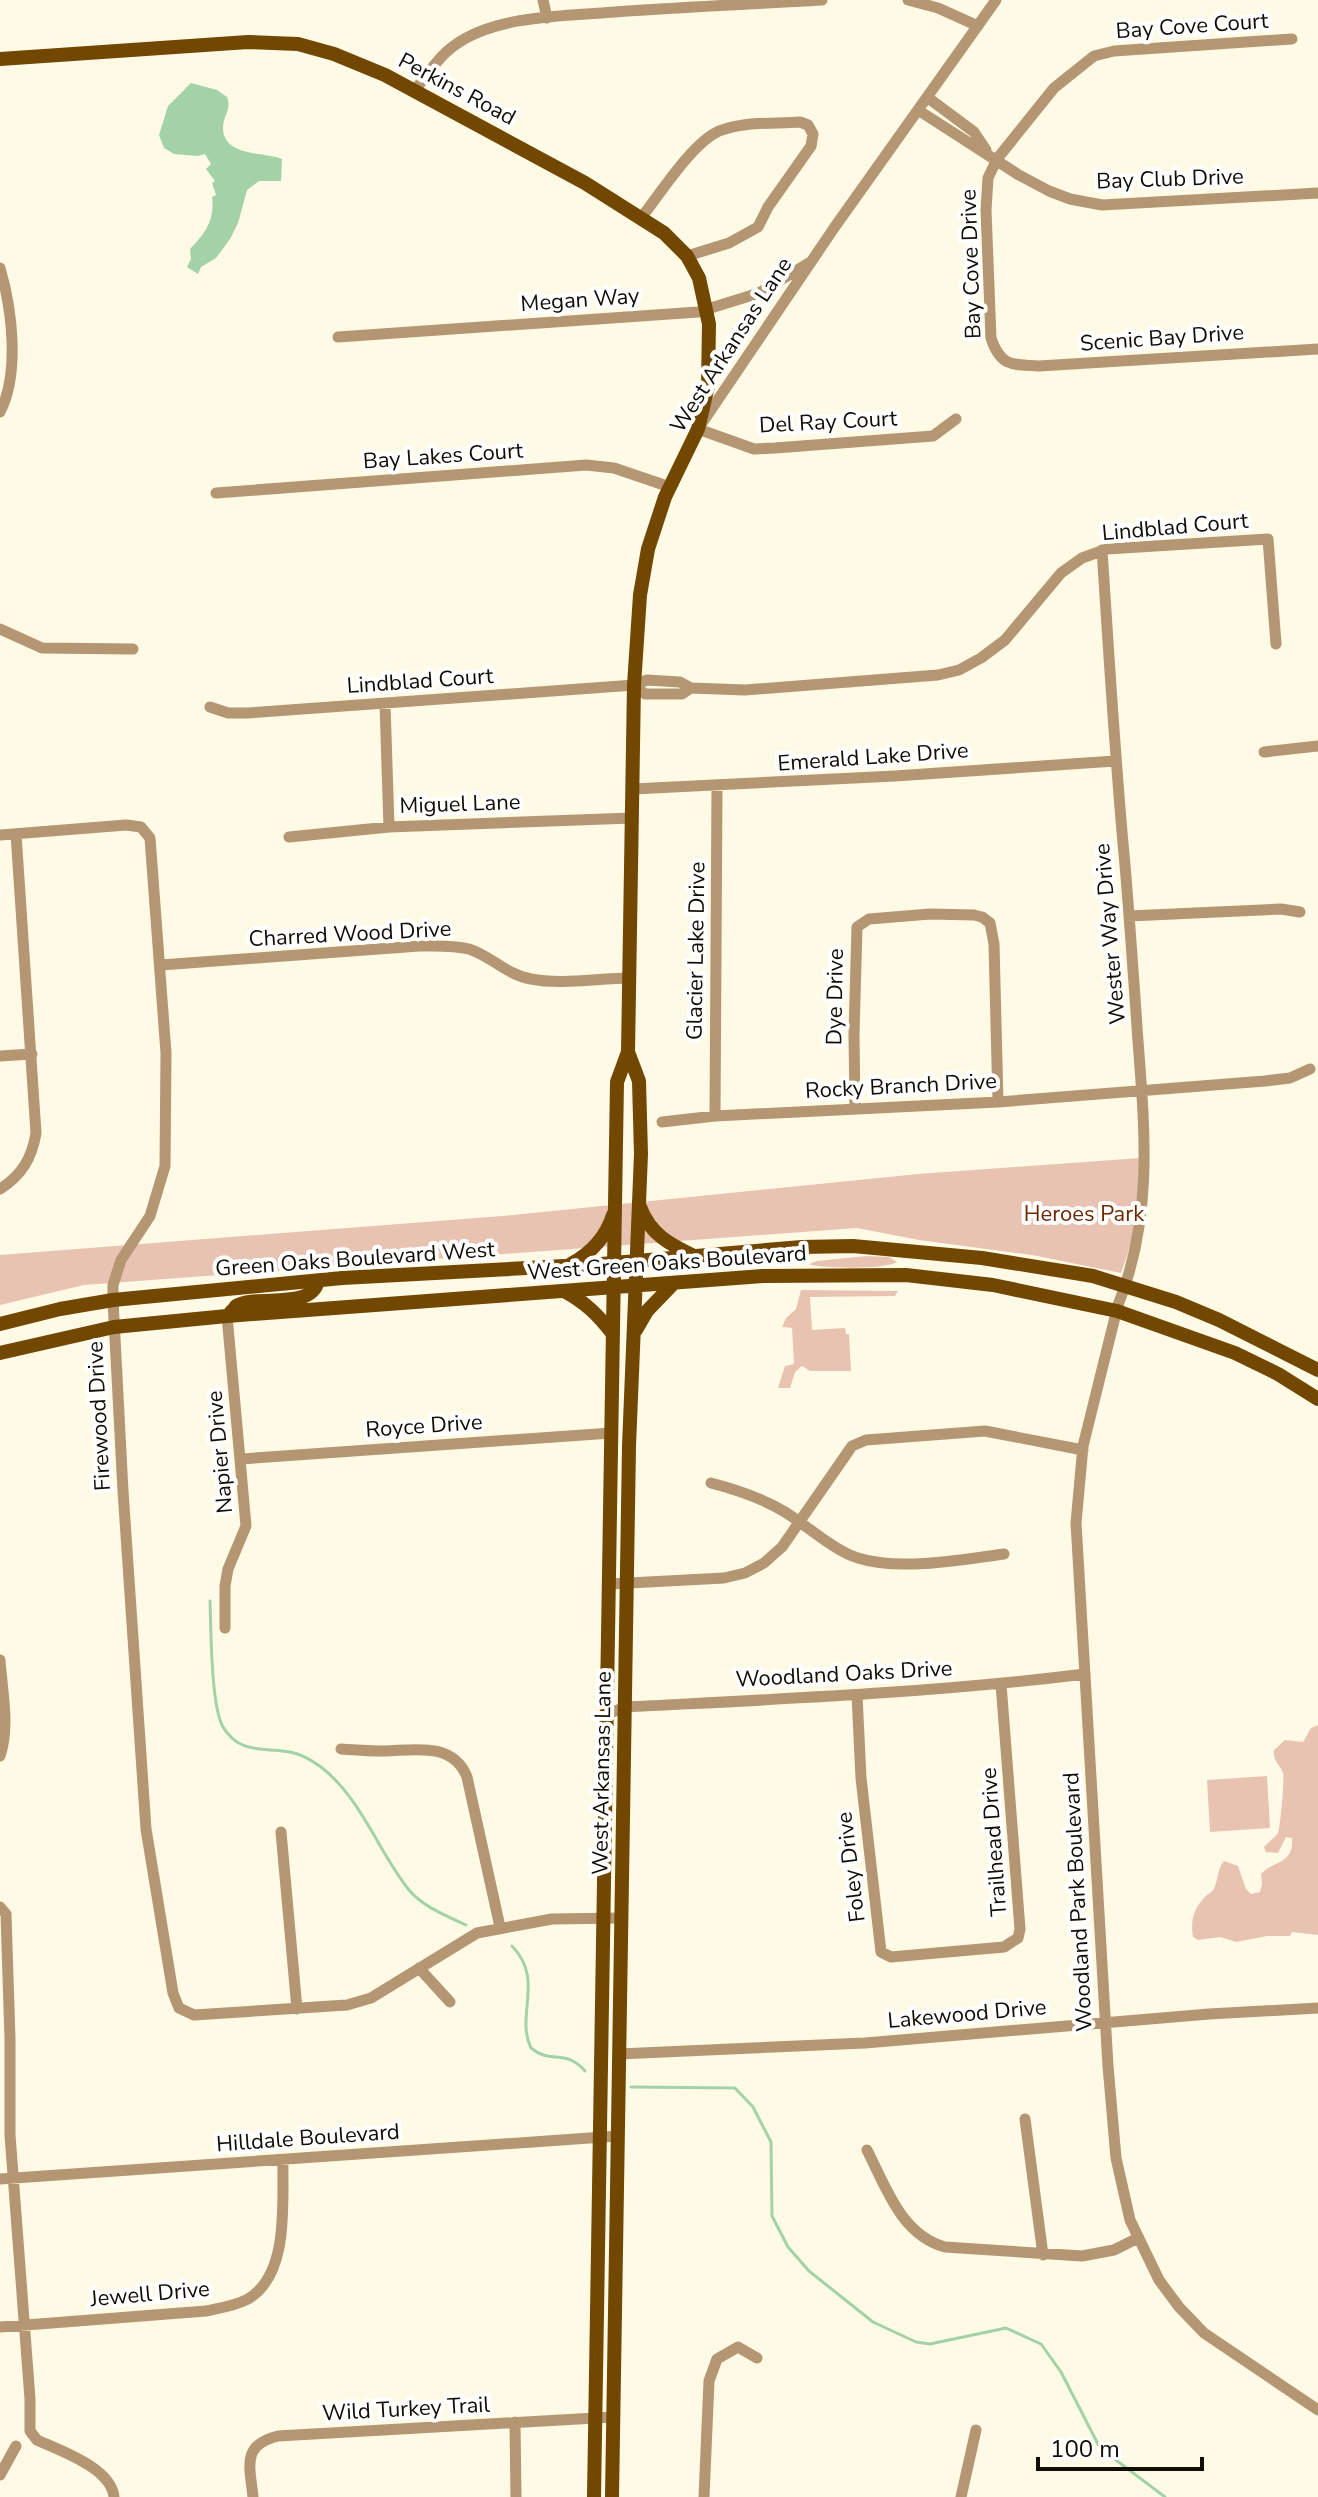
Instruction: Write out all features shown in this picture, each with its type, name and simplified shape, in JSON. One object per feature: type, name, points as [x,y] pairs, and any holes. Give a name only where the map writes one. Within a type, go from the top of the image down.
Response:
[{"type":"main road","name":"Perkins Road","points":[[0,59],[248,42],[298,44],[334,54],[415,90],[585,183],[664,233],[687,256],[699,278],[709,324],[708,386],[698,429]]},
{"type":"main road","name":"West Arkansas Lane","points":[[594,2497],[617,1082],[628,1052],[634,685],[640,595],[648,549],[670,487],[698,429]]},
{"type":"main road","name":"West Arkansas Lane","points":[[612,2497],[630,1398],[641,1141],[639,1081],[628,1052]]},
{"type":"main road","points":[[640,1205],[655,1233],[694,1256]]},
{"type":"main road","points":[[569,1265],[582,1258],[599,1241],[616,1207]]},
{"type":"main road","name":"Green Oaks Boulevard West","points":[[0,1324],[113,1300],[318,1281],[853,1246],[1034,1265],[1093,1276],[1176,1302],[1231,1325],[1318,1370]]},
{"type":"main road","points":[[906,1275],[912,1250]]},
{"type":"main road","name":"West Green Oaks Boulevard","points":[[0,1353],[114,1327],[227,1316],[763,1276],[906,1275],[993,1285],[1117,1311],[1235,1353],[1278,1374],[1318,1399]]},
{"type":"main road","points":[[227,1316],[236,1306],[303,1297],[312,1293],[318,1281]]},
{"type":"main road","points":[[634,1334],[647,1311],[674,1283]]},
{"type":"main road","points":[[564,1291],[582,1301],[612,1333]]},
{"type":"main road","points":[[610,1508],[629,1508]]},
{"type":"street","points":[[543,0],[547,18]]},
{"type":"street","points":[[415,90],[440,58],[456,44],[485,30],[547,18],[822,0]]},
{"type":"street","points":[[908,0],[938,8],[978,26]]},
{"type":"street","name":"West Arkansas Lane","points":[[698,429],[996,0]]},
{"type":"street","name":"Bay Cove Court","points":[[993,156],[1054,88],[1094,56],[1143,48],[1292,39]]},
{"type":"street","name":"Bay Club Drive","points":[[927,97],[974,132],[993,156]]},
{"type":"street","name":"Bay Club Drive","points":[[918,110],[1019,175],[1070,199],[1102,205],[1318,193]]},
{"type":"street","points":[[641,218],[702,141],[721,130],[800,122],[808,125],[813,134],[811,146],[768,207],[758,227],[729,243],[687,256]]},
{"type":"street","name":"Bay Cove Drive","points":[[993,156],[986,210],[990,325],[996,354],[1008,363]]},
{"type":"street","name":"Megan Way","points":[[338,337],[698,312],[759,293],[813,261]]},
{"type":"street","points":[[0,268],[7,291],[12,336],[9,380],[0,412]]},
{"type":"street","name":"Scenic Bay Drive","points":[[1008,363],[1039,366],[1318,349]]},
{"type":"street","name":"Del Ray Court","points":[[698,429],[754,449],[933,436],[956,419]]},
{"type":"street","name":"Bay Lakes Court","points":[[216,493],[586,465],[614,468],[670,487]]},
{"type":"street","name":"Lindblad Court","points":[[210,707],[228,713],[248,713],[634,685],[645,694],[682,694],[691,688],[745,690],[938,675],[959,670],[1005,640],[1061,573],[1082,558],[1102,550],[1268,539],[1276,644]]},
{"type":"street","name":"Wester Way Drive","points":[[1102,550],[1115,761],[1142,1090],[1144,1195],[1140,1231],[1117,1311]]},
{"type":"street","points":[[0,629],[29,644],[54,650],[133,649]]},
{"type":"street","points":[[385,704],[389,827]]},
{"type":"street","points":[[1264,752],[1318,746]]},
{"type":"street","name":"Emerald Lake Drive","points":[[633,789],[1115,761]]},
{"type":"street","name":"Glacier Lake Drive","points":[[715,1116],[717,786]]},
{"type":"street","name":"Miguel Lane","points":[[289,837],[389,827],[632,818]]},
{"type":"street","name":"Firewood Drive","points":[[16,834],[114,826],[141,827],[150,838],[166,1053],[165,1166],[150,1216],[121,1260],[113,1285],[123,1491],[146,1829],[173,1993],[179,2008],[194,2015],[297,2009]]},
{"type":"street","points":[[0,835],[16,834],[36,1133],[33,1151],[24,1169],[4,1186]]},
{"type":"street","points":[[1129,916],[1281,909],[1300,912]]},
{"type":"street","name":"Dye Drive","points":[[855,1108],[857,927],[869,919],[930,914],[974,915],[988,921],[993,932],[998,1102]]},
{"type":"street","name":"Charred Wood Drive","points":[[161,965],[448,946],[470,950],[513,974],[530,979],[630,978]]},
{"type":"street","points":[[0,1056],[32,1054]]},
{"type":"street","name":"Rocky Branch Drive","points":[[662,1122],[715,1116],[998,1102],[1290,1078],[1310,1069]]},
{"type":"street","name":"Woodland Park Boulevard","points":[[1117,1311],[1083,1450],[1076,1523],[1116,2158],[1130,2220],[1159,2280],[1179,2307],[1204,2333],[1318,2410]]},
{"type":"street","name":"Napier Drive","points":[[225,1628],[228,1569],[246,1526],[227,1316]]},
{"type":"street","points":[[610,1584],[724,1578],[745,1573],[764,1563],[782,1547],[852,1446],[866,1440],[985,1431],[1083,1450]]},
{"type":"street","name":"Royce Drive","points":[[241,1459],[611,1433]]},
{"type":"street","points":[[711,1483],[756,1496],[854,1558],[878,1563],[962,1560],[1004,1554]]},
{"type":"street","points":[[0,1660],[4,1709],[0,1756]]},
{"type":"street","name":"Woodland Oaks Drive","points":[[607,1714],[626,1707],[857,1695],[1085,1674]]},
{"type":"street","name":"Trailhead Drive","points":[[963,1951],[1004,1947],[1018,1938],[1020,1929],[1001,1684]]},
{"type":"street","name":"Foley Drive","points":[[857,1695],[861,1778],[881,1952],[891,1957],[963,1951]]},
{"type":"street","points":[[341,1749],[438,1750],[453,1757],[464,1769],[500,1927]]},
{"type":"street","points":[[281,1832],[297,2009],[347,2005],[371,1998],[477,1933],[552,1919],[621,1918]]},
{"type":"street","points":[[3,1911],[5,2039],[30,2431],[37,2440],[104,2476],[113,2487],[114,2497]]},
{"type":"street","points":[[419,1968],[450,2002]]},
{"type":"street","name":"Lakewood Drive","points":[[619,2054],[865,2043],[1318,2008]]},
{"type":"street","points":[[1025,2119],[1043,2255]]},
{"type":"street","name":"Hilldale Boulevard","points":[[0,2179],[618,2136]]},
{"type":"street","points":[[867,2150],[908,2225],[932,2243],[945,2247],[1082,2256],[1101,2254],[1138,2238]]},
{"type":"street","name":"Jewell Drive","points":[[0,2327],[206,2311],[233,2306],[249,2298],[262,2288],[277,2258],[283,2160]]},
{"type":"street","points":[[704,2497],[709,2381],[717,2359],[738,2347],[757,2358]]},
{"type":"street","name":"Wild Turkey Trail","points":[[253,2497],[251,2452],[263,2440],[278,2436],[613,2417]]},
{"type":"street","points":[[515,2422],[516,2497]]},
{"type":"street","points":[[961,2497],[976,2430]]},
{"type":"street","points":[[0,2475],[16,2446]]},
{"type":"green space","name":"Heroes Park","points":[[1140,1158],[1135,1232],[1121,1273],[1032,1255],[919,1240],[857,1228],[84,1285],[0,1305],[0,1255],[502,1216],[918,1174]]},
{"type":"green space","points":[[889,1257],[897,1262],[868,1267],[810,1265],[817,1261]]},
{"type":"green space","points":[[801,1290],[898,1291],[895,1296],[810,1297],[812,1330],[845,1328],[846,1334],[849,1334],[851,1371],[810,1371],[802,1366],[795,1372],[790,1388],[778,1388],[785,1366],[794,1364],[792,1328],[782,1327],[796,1309]]},
{"type":"green space","points":[[1318,1725],[1318,1935],[1292,1932],[1290,1936],[1267,1936],[1236,1942],[1220,1937],[1198,1940],[1193,1937],[1194,1914],[1214,1889],[1224,1861],[1238,1866],[1246,1889],[1251,1894],[1260,1892],[1261,1874],[1290,1853],[1292,1838],[1286,1837],[1278,1853],[1266,1852],[1264,1847],[1278,1833],[1281,1813],[1283,1776],[1274,1750],[1285,1740],[1303,1742],[1311,1728]]},
{"type":"green space","points":[[1267,1776],[1270,1828],[1210,1832],[1207,1780]]},
{"type":"shaded area","points":[[191,83],[217,90],[227,97],[223,128],[230,144],[246,152],[282,159],[281,181],[259,181],[247,190],[230,239],[216,258],[201,267],[198,274],[187,267],[191,259],[190,249],[211,219],[212,197],[216,195],[212,183],[215,181],[206,169],[211,164],[205,154],[174,154],[164,148],[159,135],[168,106]]},
{"type":"waterway","points":[[210,1601],[216,1702],[223,1727],[230,1736],[247,1747],[297,1754],[321,1767],[358,1809],[409,1890],[428,1906],[466,1925]]},
{"type":"waterway","points":[[512,1946],[527,1972],[526,2023],[531,2048],[545,2056],[571,2060],[585,2071]]},
{"type":"waterway","points":[[631,2087],[735,2088],[753,2107],[771,2142],[772,2216],[788,2247],[809,2271],[873,2322],[916,2342],[930,2344],[1006,2328],[1041,2344],[1061,2372],[1100,2448],[1165,2497]]}]
